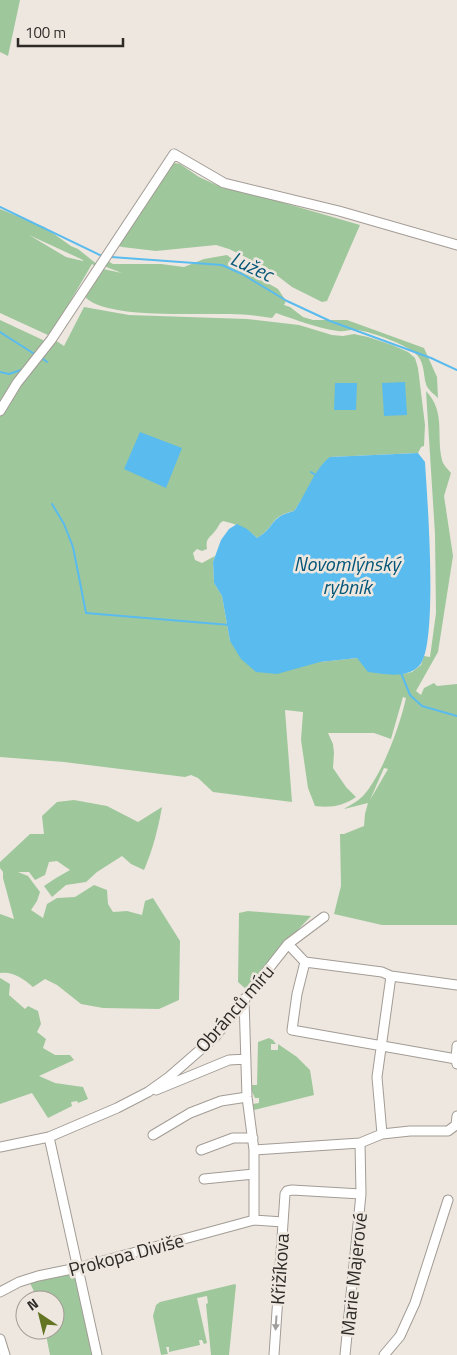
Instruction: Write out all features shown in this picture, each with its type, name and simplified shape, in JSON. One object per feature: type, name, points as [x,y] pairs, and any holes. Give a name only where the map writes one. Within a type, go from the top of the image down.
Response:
[{"type":"street","points":[[0,411],[26,372],[52,340],[174,154],[224,183],[339,211],[457,245]]},
{"type":"street","name":"Obránců míru","points":[[0,1147],[49,1137],[117,1108],[148,1092],[169,1078],[214,1037],[288,944],[324,917]]},
{"type":"street","points":[[288,944],[305,962],[382,972],[391,976],[457,985]]},
{"type":"street","points":[[305,962],[297,994],[292,1030],[456,1062],[457,1046]]},
{"type":"street","points":[[382,1134],[377,1077],[391,976]]},
{"type":"street","name":"Křižíkova","points":[[244,999],[247,1097],[254,1150],[254,1220],[283,1222],[274,1355]]},
{"type":"street","points":[[148,1092],[164,1088],[229,1060],[246,1059]]},
{"type":"street","points":[[153,1135],[190,1114],[220,1101],[247,1097]]},
{"type":"street","points":[[254,1150],[360,1143],[382,1134],[410,1131],[448,1131],[456,1120]]},
{"type":"street","points":[[49,1137],[97,1355]]},
{"type":"street","points":[[201,1150],[233,1138],[253,1138]]},
{"type":"street","name":"Marie Majerové","points":[[345,1355],[361,1194],[360,1143]]},
{"type":"street","points":[[204,1179],[254,1174]]},
{"type":"street","points":[[283,1222],[285,1194],[287,1191],[361,1194]]},
{"type":"street","points":[[384,1355],[400,1336],[415,1303],[448,1200]]},
{"type":"street","name":"Prokopa Diviše","points":[[0,1292],[19,1282],[38,1276],[77,1268],[254,1220]]},
{"type":"street","points":[[0,1339],[5,1355]]},
{"type":"green space","points":[[0,0],[20,0],[8,56],[0,52]]},
{"type":"green space","points":[[175,163],[223,188],[267,198],[360,225],[327,301],[322,302],[292,287],[266,267],[229,249],[216,245],[156,251],[115,245],[170,166]]},
{"type":"green space","points":[[0,209],[44,227],[78,249],[103,269],[122,273],[101,265],[104,259],[113,264],[161,264],[184,267],[204,259],[227,255],[250,273],[278,289],[286,301],[284,305],[290,307],[303,317],[313,320],[347,320],[424,348],[437,377],[438,398],[427,386],[420,358],[412,351],[388,339],[357,330],[341,331],[322,328],[276,313],[272,318],[235,314],[154,314],[97,305],[86,298],[85,292],[99,268],[92,264],[50,336],[0,313]],"holes":[[[29,235],[83,260],[66,257]]]},
{"type":"green space","points":[[84,307],[129,315],[247,319],[299,325],[332,335],[354,334],[368,337],[408,352],[415,358],[425,425],[424,446],[421,447],[418,453],[330,457],[294,511],[280,516],[263,534],[257,538],[241,527],[223,521],[207,540],[207,549],[202,551],[197,549],[193,553],[195,560],[202,563],[215,556],[213,562],[214,583],[222,596],[230,641],[320,662],[357,658],[386,674],[412,672],[421,665],[424,656],[430,657],[436,613],[435,534],[426,391],[432,399],[438,415],[442,460],[451,473],[444,496],[453,556],[438,652],[416,691],[421,695],[424,688],[434,683],[437,686],[457,684],[457,925],[382,925],[334,914],[341,886],[340,834],[364,826],[368,803],[344,809],[363,796],[377,776],[395,736],[406,698],[403,697],[391,739],[374,733],[328,733],[333,744],[333,768],[346,787],[356,797],[342,804],[326,807],[315,806],[308,788],[301,740],[303,712],[285,710],[292,802],[213,792],[198,778],[191,775],[185,777],[64,762],[0,757],[0,320],[45,341],[55,340],[64,346]],"holes":[[[384,768],[388,769],[370,800]]]},
{"type":"green space","points":[[74,800],[107,806],[138,822],[162,807],[155,839],[144,870],[131,864],[122,856],[97,872],[86,882],[66,885],[52,897],[44,886],[70,870],[57,861],[49,862],[45,875],[35,880],[29,872],[18,872],[28,876],[40,892],[31,910],[43,918],[47,904],[57,898],[75,897],[94,885],[107,890],[108,904],[113,912],[127,911],[142,915],[145,901],[153,898],[180,941],[179,1000],[159,1009],[103,1008],[81,1004],[57,985],[45,979],[33,987],[14,974],[0,973],[0,914],[14,919],[0,862],[30,834],[44,834],[42,816],[57,802]]},
{"type":"green space","points":[[248,911],[311,916],[293,935],[248,991],[238,982],[239,913]]},
{"type":"green space","points":[[0,978],[10,984],[9,995],[25,1009],[28,1006],[38,1011],[41,1024],[37,1032],[46,1039],[43,1048],[55,1055],[70,1055],[74,1060],[39,1076],[55,1083],[83,1087],[88,1099],[78,1103],[77,1101],[71,1102],[72,1106],[48,1118],[32,1093],[0,1104]]},
{"type":"green space","points":[[269,1038],[276,1044],[271,1044],[271,1050],[278,1050],[278,1044],[297,1057],[310,1070],[314,1095],[254,1110],[248,1099],[252,1098],[253,1104],[259,1103],[259,1098],[255,1098],[249,1085],[257,1085],[258,1042]]},
{"type":"green space","points":[[73,1272],[75,1274],[93,1355],[50,1355],[47,1340],[65,1340],[65,1290],[33,1290],[30,1283]]},
{"type":"green space","points":[[235,1284],[229,1355],[211,1355],[206,1304],[208,1303],[207,1296],[197,1298],[207,1343],[204,1344],[202,1340],[199,1340],[200,1345],[169,1352],[169,1347],[166,1347],[168,1354],[161,1355],[153,1316],[156,1305],[160,1302]]},
{"type":"water","points":[[405,382],[407,415],[384,416],[382,383]]},
{"type":"water","points":[[335,383],[357,383],[356,410],[334,410]]},
{"type":"water","points":[[140,432],[182,448],[166,488],[124,469]]},
{"type":"water","name":"Novomlýnský rybník","points":[[418,453],[425,462],[430,569],[429,631],[425,653],[419,666],[408,673],[395,675],[381,674],[368,672],[357,658],[320,662],[277,674],[256,672],[241,659],[230,641],[222,596],[214,583],[213,562],[221,540],[229,529],[237,524],[247,529],[257,538],[263,534],[280,516],[294,511],[319,468],[330,457]]},
{"type":"waterway","name":"Lužec","points":[[0,207],[104,257]]},
{"type":"waterway","name":"Lužec","points":[[111,257],[222,265],[242,274],[287,301],[330,321],[431,358],[457,370]]},
{"type":"waterway","points":[[0,332],[36,355]]},
{"type":"waterway","points":[[41,360],[42,358],[47,362]]},
{"type":"waterway","points":[[0,372],[9,374],[24,369]]},
{"type":"waterway","points":[[311,472],[317,476]]},
{"type":"waterway","points":[[52,504],[64,524],[73,547],[86,613],[230,625]]},
{"type":"waterway","points":[[401,673],[410,695],[422,706],[457,716]]}]
